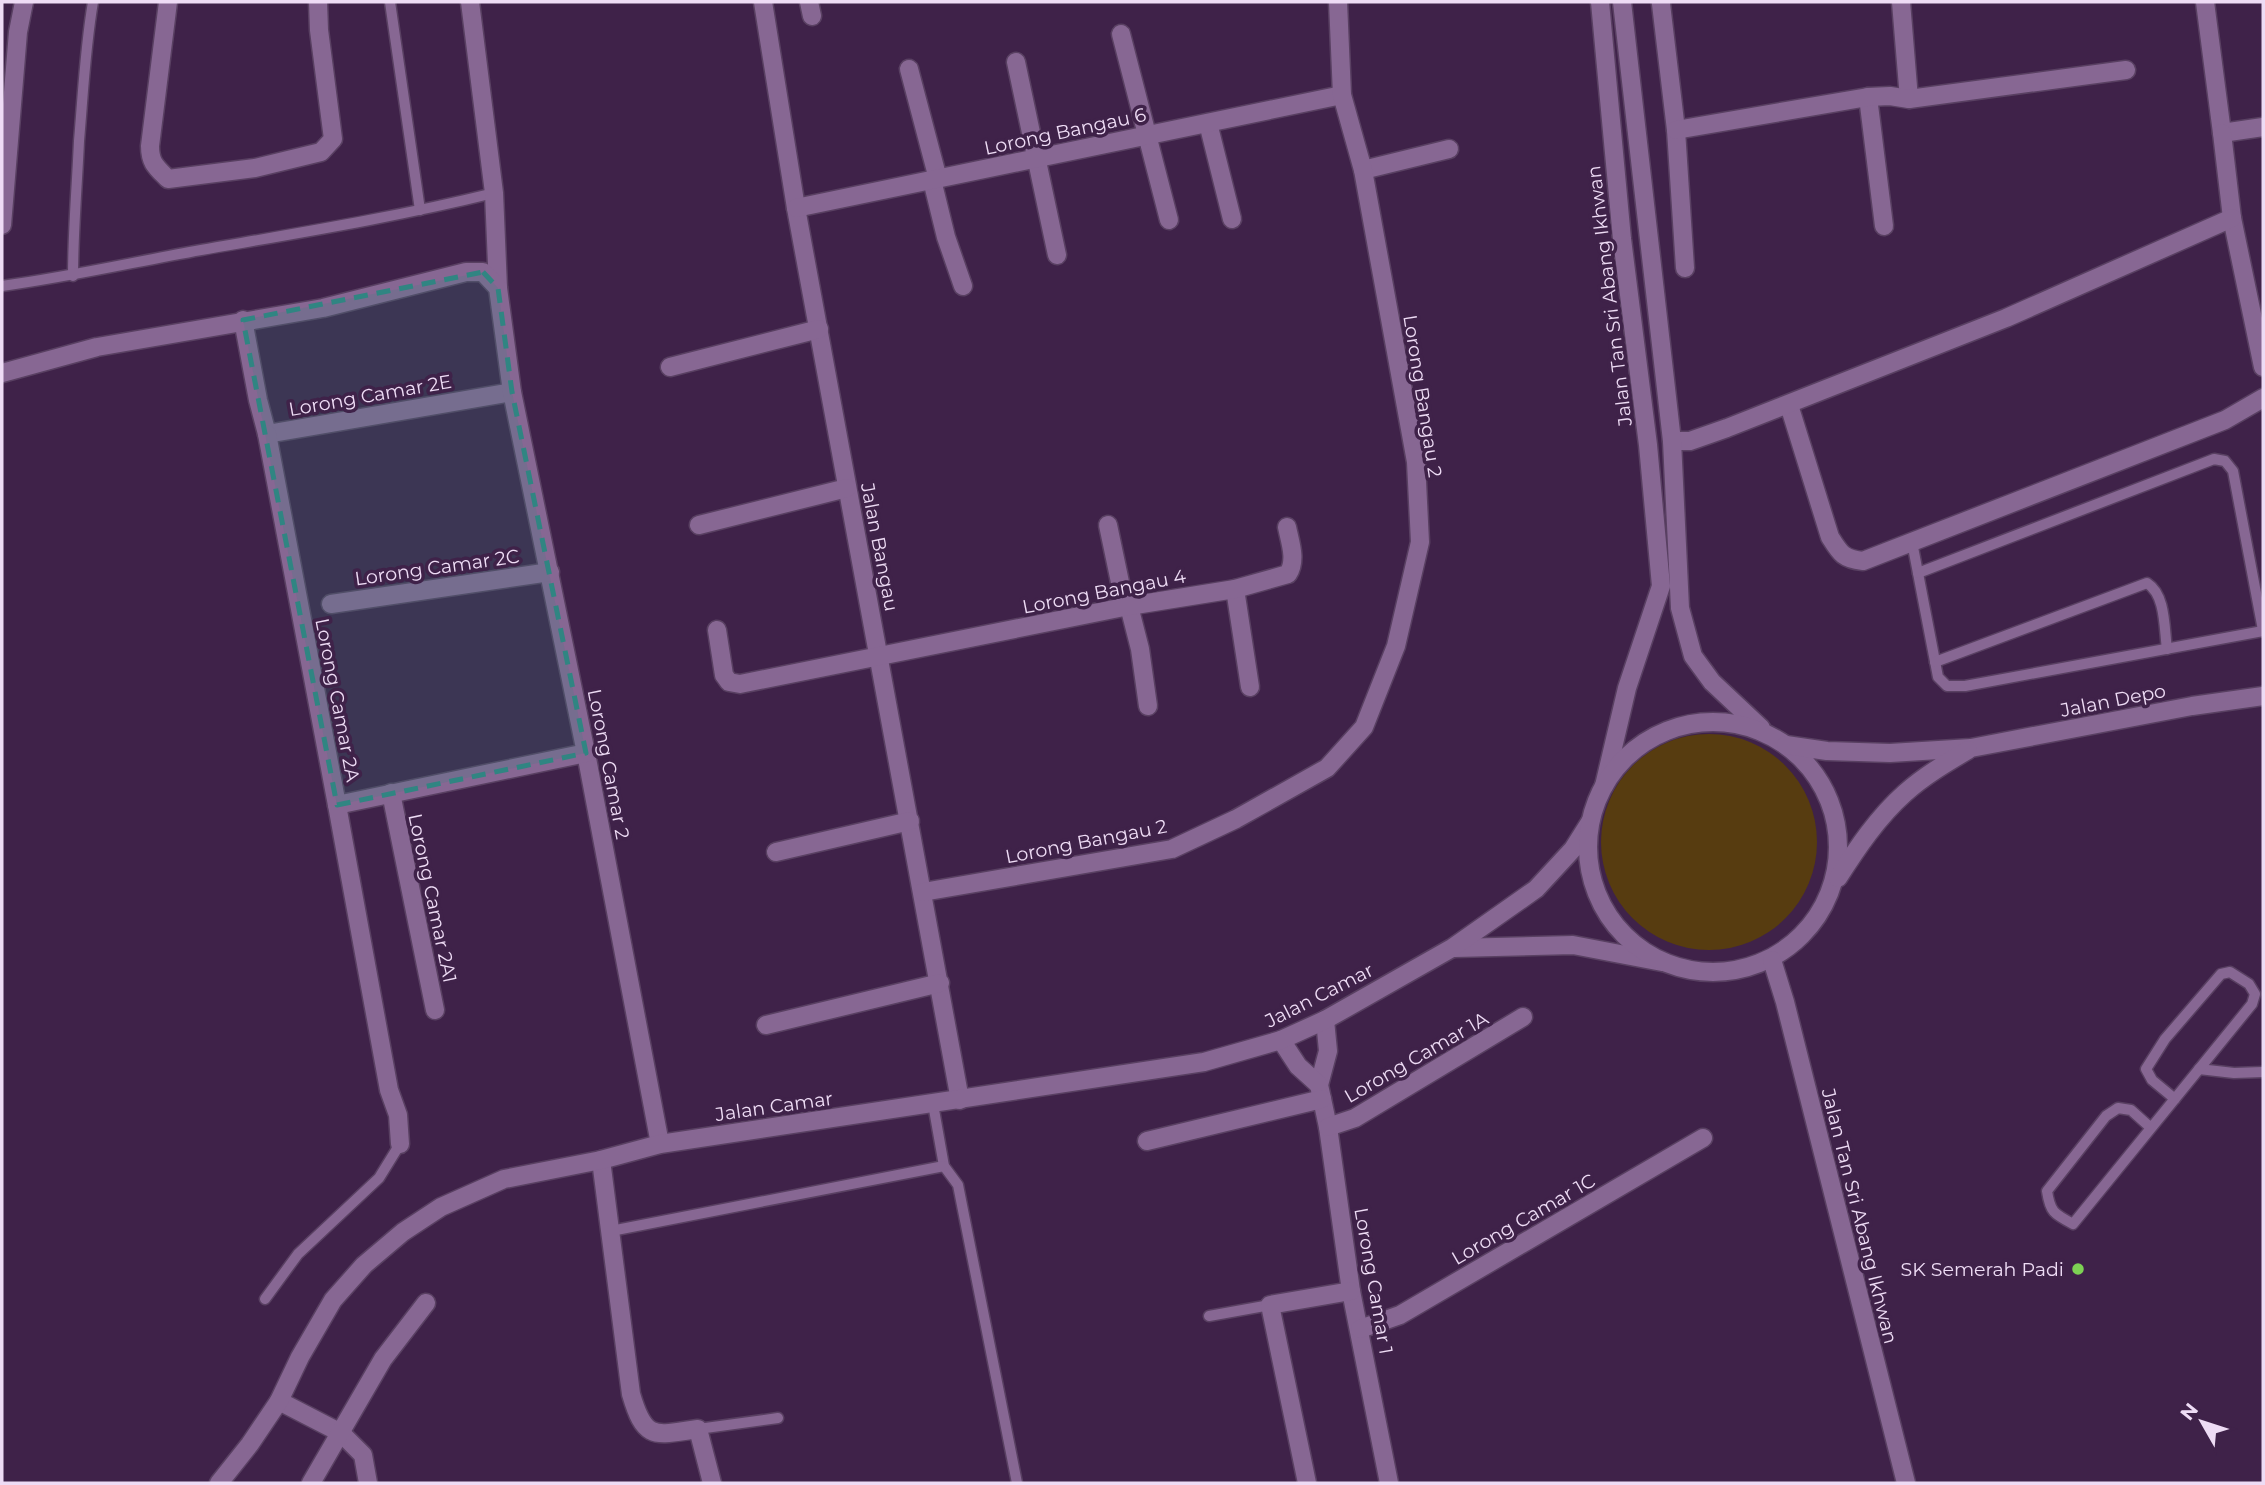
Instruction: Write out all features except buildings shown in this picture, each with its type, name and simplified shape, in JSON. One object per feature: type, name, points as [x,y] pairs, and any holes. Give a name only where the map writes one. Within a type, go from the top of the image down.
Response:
[{"type":"street","points":[[2,225],[18,32],[24,2]]},
{"type":"street","points":[[168,2],[150,146],[153,166],[168,179],[255,168],[321,152],[329,146],[333,139],[318,2]]},
{"type":"street","name":"Lorong Camar 2","points":[[470,2],[494,193],[498,288],[512,392],[586,753],[660,1144]]},
{"type":"street","name":"Jalan Bangau","points":[[763,2],[796,208],[960,1100]]},
{"type":"street","name":"Jalan Tan Sri Abang Ikhwan","points":[[1600,2],[1622,239],[1648,445],[1670,585]]},
{"type":"street","points":[[1622,2],[1672,441],[1670,585],[1693,656],[1712,682],[1766,733],[1786,745],[1812,770],[1822,785],[1832,807],[1838,841],[1835,882]]},
{"type":"street","points":[[1901,2],[1909,99]]},
{"type":"street","points":[[2205,2],[2232,218],[2263,367]]},
{"type":"street","name":"Lorong Bangau 2","points":[[923,892],[1172,849],[1236,819],[1327,768],[1364,727],[1396,646],[1420,542],[1416,462],[1363,170],[1342,95],[1344,3]]},
{"type":"street","points":[[1661,4],[1676,130],[1685,268]]},
{"type":"street","points":[[1121,34],[1169,220]]},
{"type":"street","points":[[1016,62],[1057,255]]},
{"type":"street","points":[[909,69],[946,237],[963,286]]},
{"type":"street","points":[[1676,130],[1868,97],[1909,99],[2126,70]]},
{"type":"street","name":"Lorong Bangau 6","points":[[796,208],[1342,95]]},
{"type":"street","points":[[1868,97],[1884,226]]},
{"type":"street","points":[[1208,123],[1232,219]]},
{"type":"street","points":[[2222,132],[2263,127]]},
{"type":"street","points":[[1363,170],[1449,149]]},
{"type":"street","points":[[1672,441],[1690,441],[1789,405],[2007,318],[2232,218]]},
{"type":"street","points":[[2,373],[97,346],[323,308],[466,272],[483,272],[498,288]]},
{"type":"street","name":"Lorong Camar 2E","points":[[243,320],[267,434],[512,392]]},
{"type":"street","points":[[670,367],[819,329]]},
{"type":"street","points":[[1789,405],[1830,537],[1841,554],[1850,560],[1863,561],[2225,420],[2263,398]]},
{"type":"street","name":"Lorong Camar 2A","points":[[267,434],[337,805],[586,753]]},
{"type":"street","points":[[699,525],[847,488]]},
{"type":"street","points":[[1108,525],[1121,587],[1140,649],[1148,706]]},
{"type":"street","name":"Lorong Bangau 4","points":[[717,630],[724,675],[729,682],[740,684],[1129,606],[1235,589],[1289,574],[1293,559],[1287,527]]},
{"type":"street","name":"Lorong Camar 2C","points":[[331,604],[550,572]]},
{"type":"street","points":[[1670,585],[1628,688],[1604,786],[1590,822],[1588,861],[1591,880],[1605,912],[1629,942],[1662,962],[1697,972],[1719,972],[1739,970],[1772,960],[1807,929],[1858,846],[1904,794],[1927,775],[1971,748]]},
{"type":"street","points":[[1235,589],[1250,687]]},
{"type":"street","name":"Jalan Depo","points":[[1971,748],[2192,706],[2263,696]]},
{"type":"street","points":[[1604,786],[1627,756],[1645,742],[1685,724],[1727,722],[1766,733]]},
{"type":"street","points":[[1786,745],[1862,753],[1971,748]]},
{"type":"street","name":"Lorong Camar 2A1","points":[[391,793],[435,1010]]},
{"type":"street","points":[[337,805],[389,1090],[398,1115],[400,1144]]},
{"type":"street","points":[[776,852],[910,821]]},
{"type":"street","name":"Jalan Camar","points":[[219,1483],[279,1401],[300,1357],[333,1300],[364,1265],[403,1232],[441,1207],[504,1179],[601,1160],[660,1144],[1203,1062],[1281,1041],[1325,1020],[1452,948],[1536,889],[1573,849],[1590,822]]},
{"type":"street","name":"Jalan Camar","points":[[1452,948],[1573,945],[1662,962]]},
{"type":"street","name":"Jalan Tan Sri Abang Ikhwan","points":[[1772,960],[1785,1002],[1906,1483]]},
{"type":"street","points":[[766,1025],[940,983]]},
{"type":"street","name":"Lorong Camar 1A","points":[[1328,1128],[1355,1118],[1524,1017]]},
{"type":"street","name":"Lorong Camar 1","points":[[1325,1020],[1328,1051],[1321,1092],[1351,1291],[1389,1483]]},
{"type":"street","points":[[1147,1141],[1321,1092],[1281,1041]]},
{"type":"street","name":"Lorong Camar 1C","points":[[1360,1329],[1400,1315],[1703,1138]]},
{"type":"street","points":[[601,1160],[631,1394],[637,1415],[646,1427],[659,1435],[698,1429],[712,1483]]},
{"type":"street","points":[[1307,1483],[1270,1305],[1351,1291]]},
{"type":"street","points":[[311,1483],[383,1359],[426,1303]]},
{"type":"street","points":[[279,1401],[341,1433],[363,1455],[368,1483]]},
{"type":"lane","points":[[73,276],[73,237],[83,91],[93,2]]},
{"type":"lane","points":[[390,2],[420,210]]},
{"type":"lane","points":[[2,286],[73,276],[420,210],[494,193]]},
{"type":"lane","points":[[1912,542],[1938,677],[1947,686],[1965,687],[2263,631],[2233,471],[2225,461],[2214,458],[1918,573]]},
{"type":"lane","points":[[1935,662],[2147,583],[2156,588],[2160,597],[2167,649]]},
{"type":"lane","points":[[2151,1128],[2131,1110],[2119,1108],[2106,1116],[2047,1191],[2049,1204],[2055,1215],[2073,1224],[2252,1004],[2255,994],[2249,984],[2230,971],[2221,974],[2165,1039],[2146,1069],[2152,1080],[2175,1098]]},
{"type":"lane","points":[[2199,1069],[2234,1073],[2263,1072]]},
{"type":"lane","points":[[933,1104],[944,1166],[958,1185],[1017,1483]]},
{"type":"lane","points":[[265,1299],[298,1254],[379,1178],[400,1144]]},
{"type":"lane","points":[[611,1231],[944,1166]]},
{"type":"lane","points":[[1209,1316],[1270,1305]]},
{"type":"lane","points":[[698,1429],[778,1418]]},
{"type":"highlighted area","points":[[483,272],[498,288],[512,392],[586,753],[337,805],[243,320]]},
{"type":"shaded area","points":[[1709,734],[1750,742],[1769,752],[1785,766],[1799,782],[1809,801],[1817,842],[1809,883],[1799,902],[1785,918],[1769,932],[1750,942],[1709,950],[1668,942],[1649,932],[1633,918],[1619,902],[1609,883],[1601,842],[1609,801],[1619,782],[1633,766],[1649,752],[1668,742]]},
{"type":"place","name":"SK Semerah Padi","points":[[2078,1269]]}]
